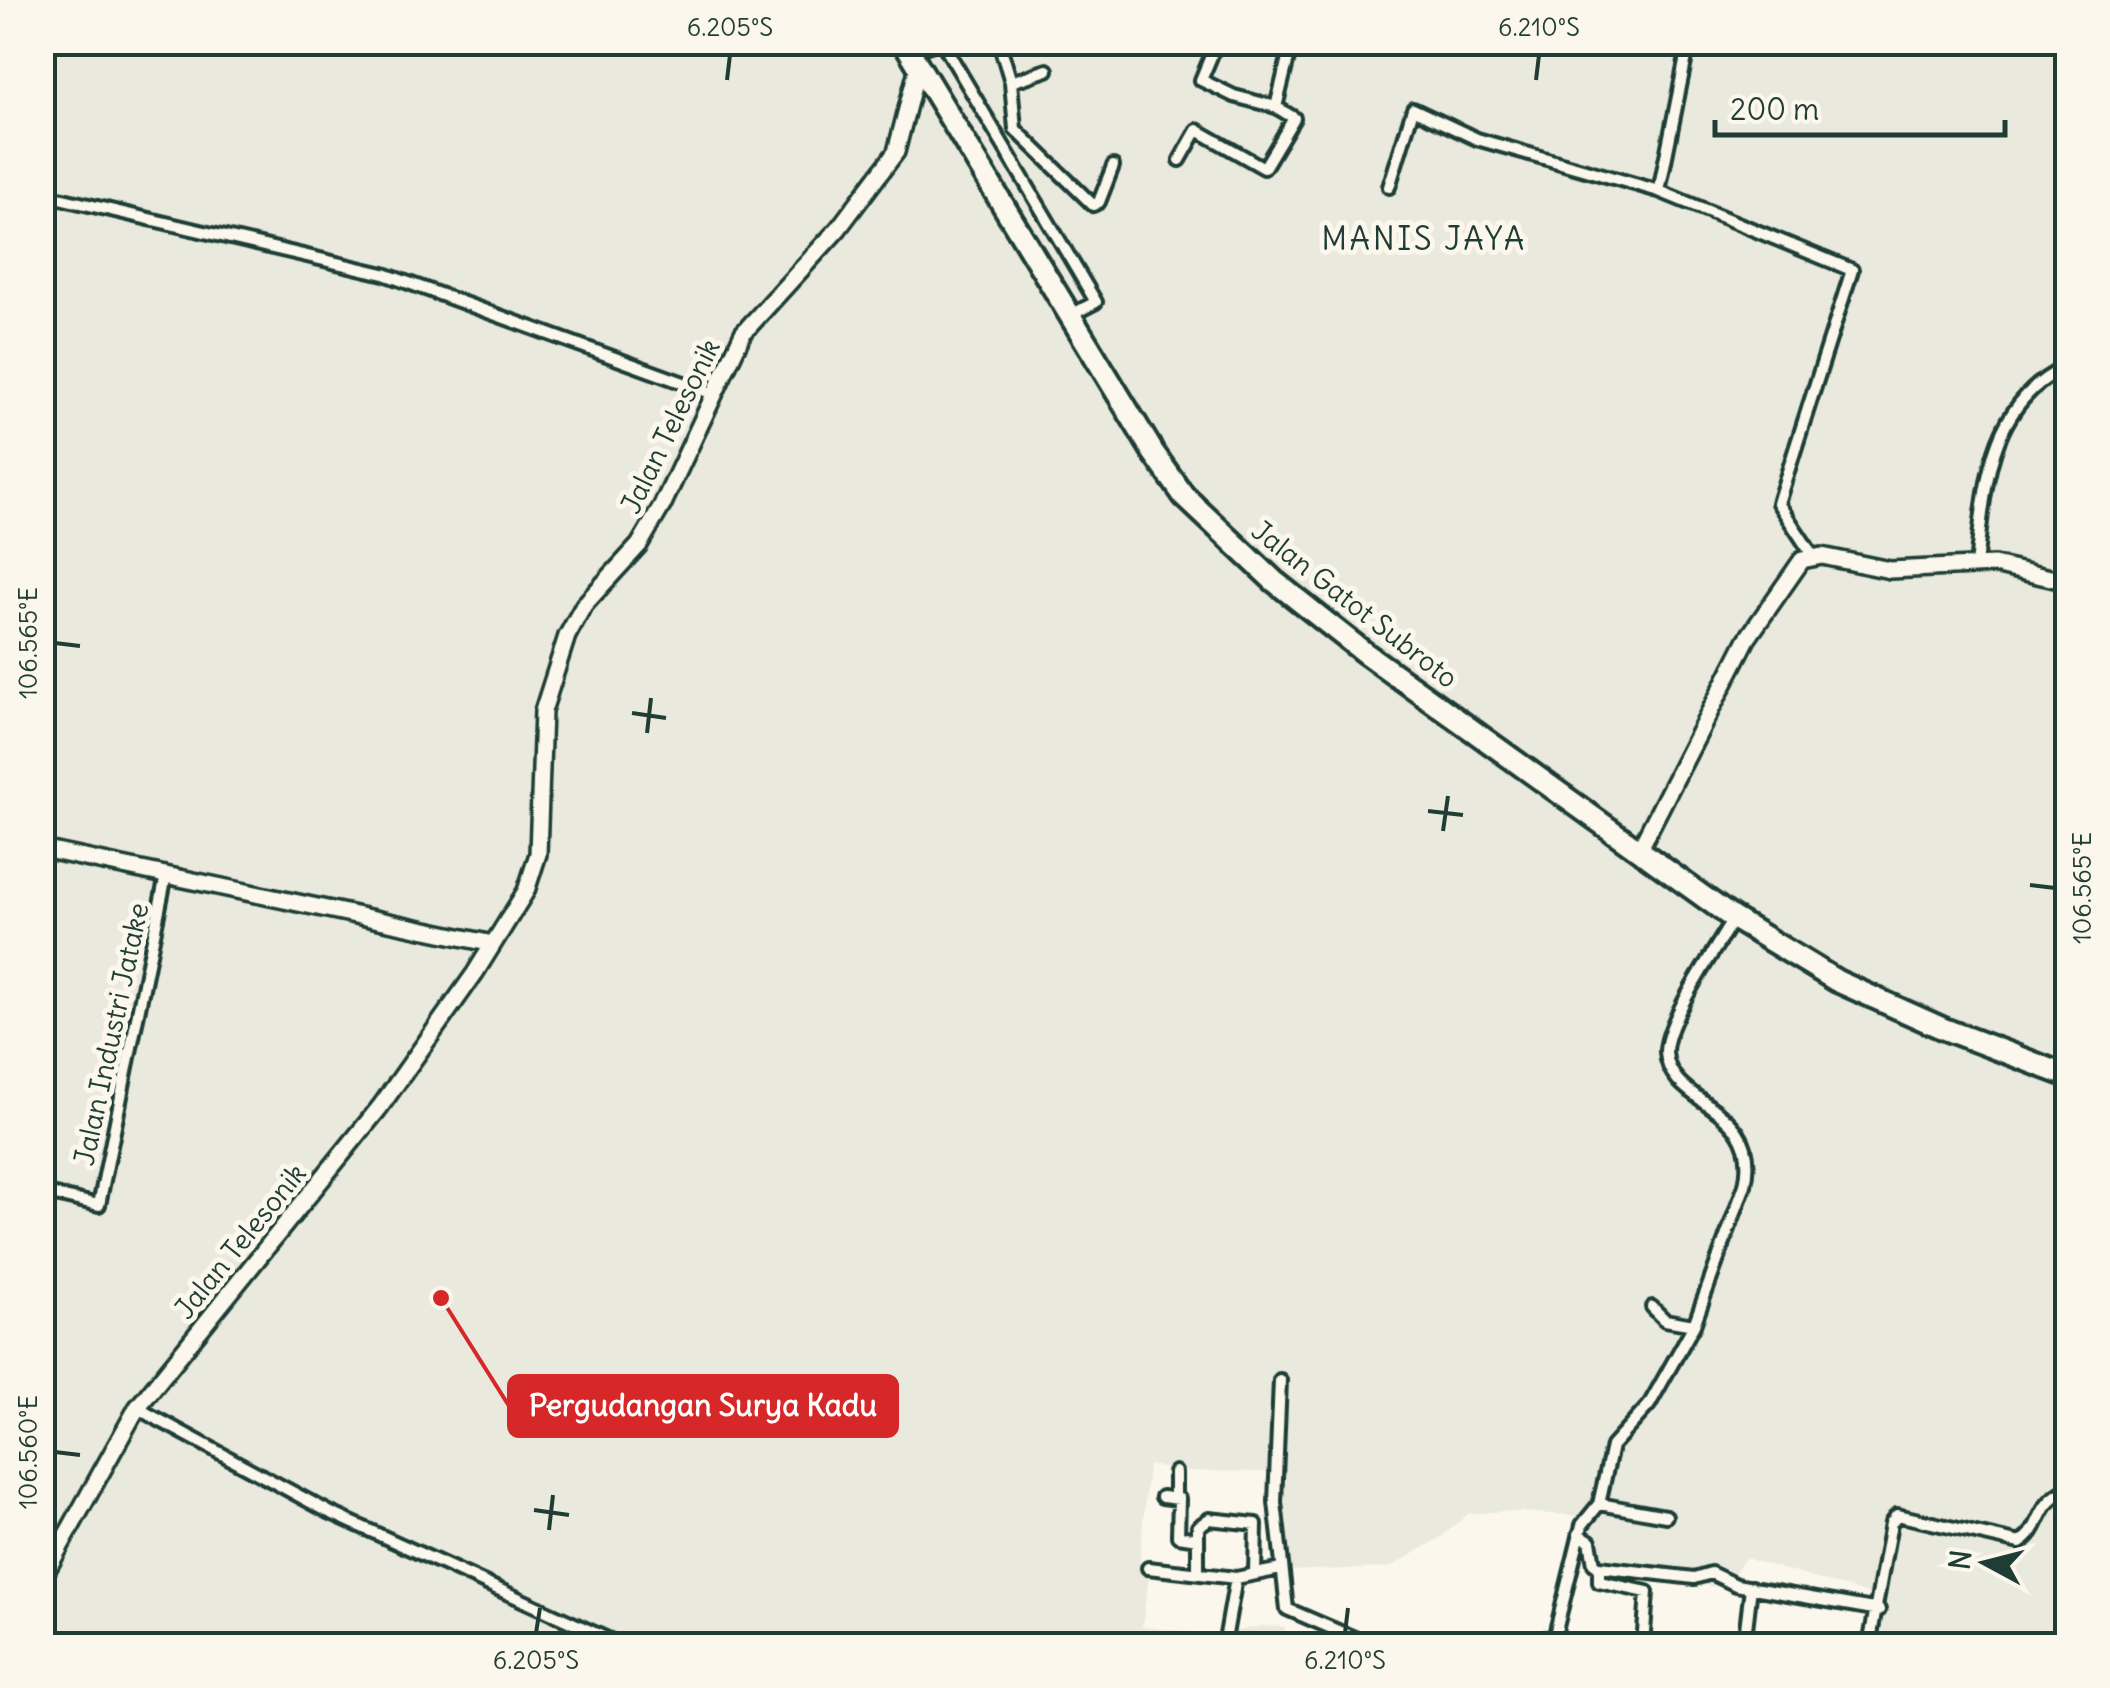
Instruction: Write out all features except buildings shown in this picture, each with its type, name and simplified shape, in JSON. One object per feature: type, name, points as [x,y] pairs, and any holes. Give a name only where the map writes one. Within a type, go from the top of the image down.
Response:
[{"type":"highway","name":"Jalan Gatot Subroto","points":[[911,53],[1184,496],[1260,569],[1365,653],[1733,918],[1837,981],[1944,1029],[2068,1076]]},
{"type":"street","points":[[911,53],[941,42],[1096,302],[1071,315]]},
{"type":"street","points":[[999,42],[1011,82],[1014,128],[1093,206],[1114,166]]},
{"type":"street","points":[[1180,160],[1197,130],[1264,168],[1294,118],[1276,107],[1234,96],[1201,80],[1217,42]]},
{"type":"street","points":[[1276,107],[1292,42]]},
{"type":"street","points":[[1660,191],[1690,42]]},
{"type":"street","name":"Jalan Telesonik","points":[[42,1579],[136,1408],[380,1107],[526,891],[537,864],[544,711],[567,636],[584,605],[647,531],[711,393],[755,316],[838,229],[890,161],[910,107],[911,53]]},
{"type":"street","points":[[1011,82],[1047,70]]},
{"type":"street","points":[[1389,187],[1413,109],[1477,139],[1660,191],[1852,270],[1778,503],[1812,556]]},
{"type":"street","points":[[42,194],[384,274],[711,393]]},
{"type":"street","points":[[1976,565],[1995,440],[2032,392],[2068,366]]},
{"type":"street","points":[[1639,850],[1747,639],[1802,560],[1812,556],[1890,570],[2004,566],[2068,582]]},
{"type":"street","points":[[42,849],[492,944]]},
{"type":"street","name":"Jalan Industri Jatake","points":[[42,1192],[99,1205],[166,875]]},
{"type":"street","points":[[1521,1646],[1555,1635],[1583,1520],[1599,1504],[1612,1446],[1648,1405],[1694,1325],[1733,1222],[1748,1160],[1736,1129],[1676,1075],[1666,1051],[1674,1024],[1733,918]]},
{"type":"street","points":[[1652,1307],[1664,1320],[1694,1325]]},
{"type":"street","points":[[1280,1380],[1275,1502],[1288,1609],[1342,1639],[1373,1646]]},
{"type":"street","points":[[136,1408],[329,1512],[623,1646]]},
{"type":"street","points":[[1175,1472],[1175,1498]]},
{"type":"street","points":[[1869,1646],[1891,1523],[1897,1516],[2020,1543],[2033,1531],[2046,1501],[2068,1489]]},
{"type":"street","points":[[1162,1498],[1180,1501],[1178,1536],[1198,1539]]},
{"type":"street","points":[[1599,1504],[1666,1516]]},
{"type":"street","points":[[1198,1572],[1198,1527],[1209,1519],[1256,1524],[1254,1574]]},
{"type":"street","points":[[1579,1534],[1590,1541],[1594,1564],[1599,1568],[1694,1578],[1711,1574],[1751,1587],[1878,1610]]},
{"type":"street","points":[[1148,1568],[1236,1578],[1281,1569]]},
{"type":"street","points":[[1599,1568],[1599,1582],[1647,1592],[1644,1646]]},
{"type":"street","points":[[1224,1646],[1236,1578]]},
{"type":"street","points":[[1744,1646],[1751,1587]]},
{"type":"street","points":[[1310,1619],[1310,1634]]},
{"type":"shaded area","points":[[42,43],[2067,43],[2067,1645],[1867,1645],[1876,1596],[1745,1558],[1725,1588],[1601,1570],[1582,1516],[1504,1511],[1468,1514],[1440,1538],[1389,1568],[1280,1571],[1275,1472],[1187,1471],[1148,1465],[1139,1571],[1149,1575],[1142,1627],[1218,1635],[1260,1626],[1285,1627],[1284,1645],[43,1645]]},
{"type":"place","name":"Pergudangan Surya Kadu","points":[[441,1298]]},
{"type":"district","name":"MANIS JAYA","points":[[1424,238]]}]
